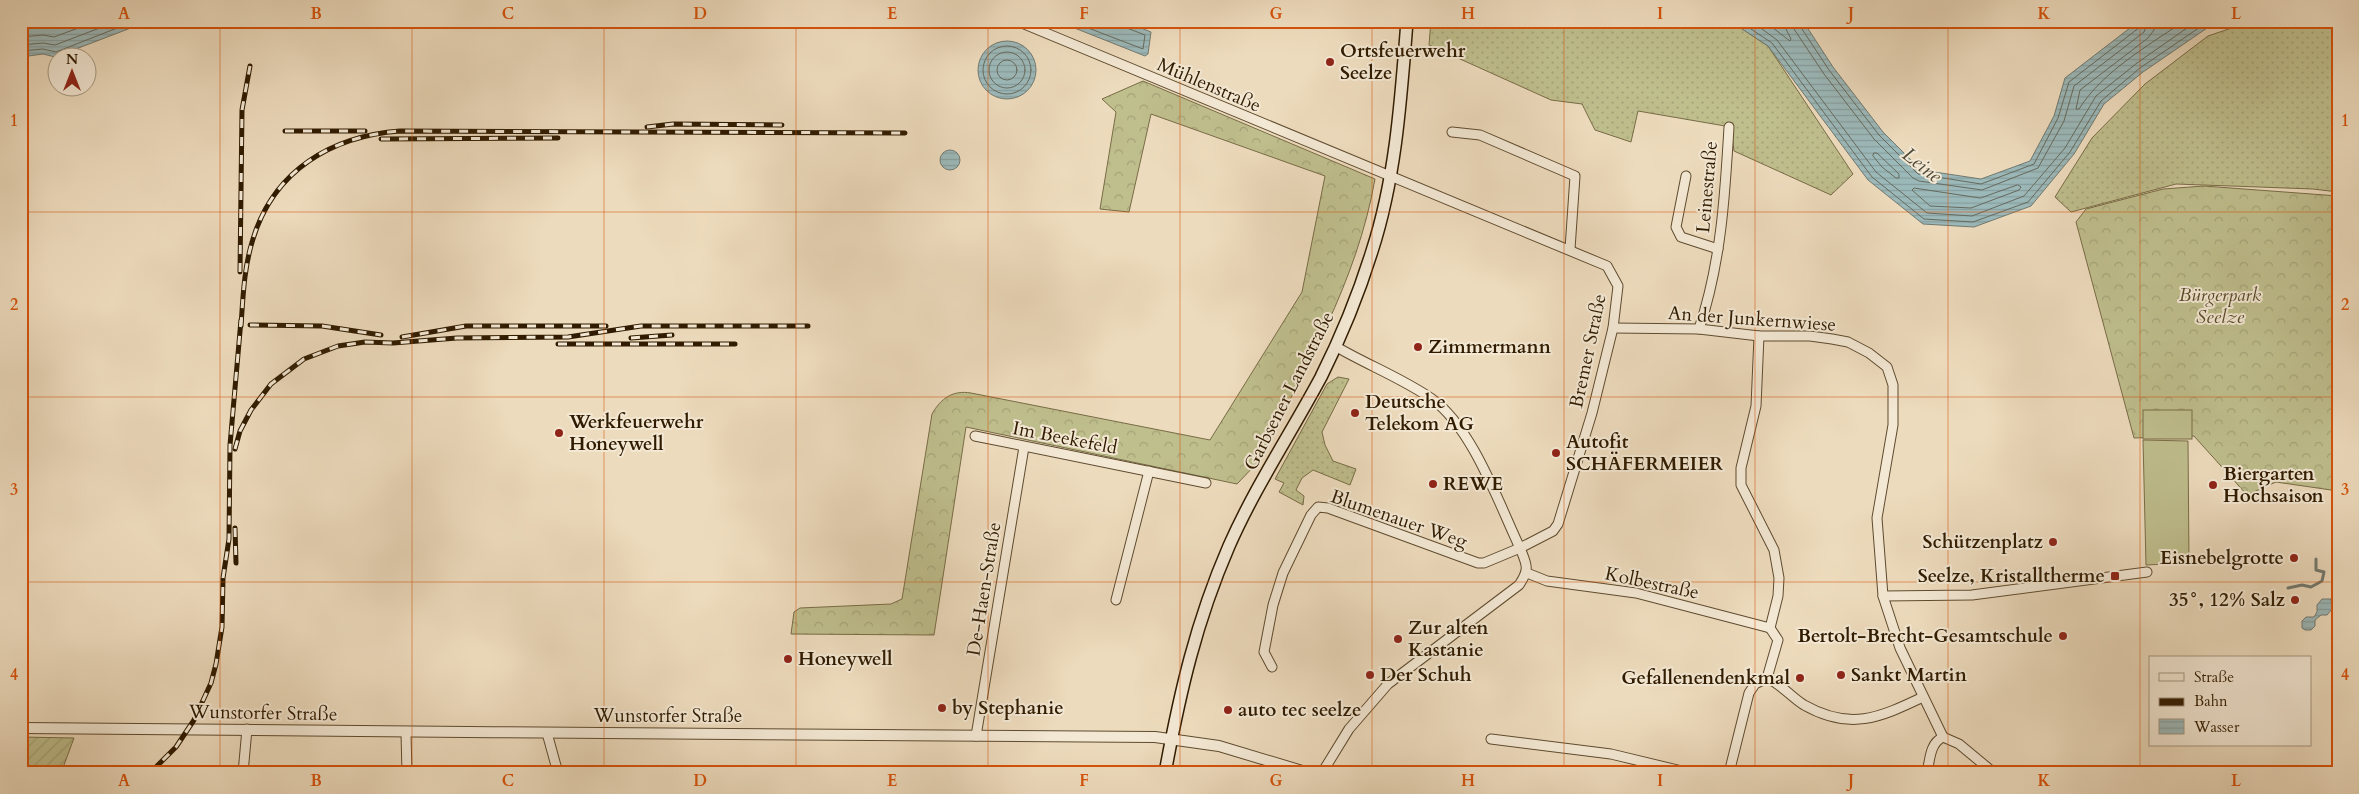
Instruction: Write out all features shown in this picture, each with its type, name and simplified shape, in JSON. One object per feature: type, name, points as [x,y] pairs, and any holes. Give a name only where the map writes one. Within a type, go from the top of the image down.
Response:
[{"type":"main road","name":"Garbsener Landstraße","points":[[1165,773],[1196,632],[1227,553],[1255,495],[1335,346],[1372,251],[1390,177],[1400,105],[1407,21]]},
{"type":"street","name":"Mühlenstraße","points":[[1017,21],[1390,177]]},
{"type":"street","name":"Leinestraße","points":[[1698,328],[1711,293],[1718,250],[1725,192],[1729,127]]},
{"type":"street","points":[[1452,132],[1480,135],[1575,176],[1570,250]]},
{"type":"street","name":"Leinestraße","points":[[1686,176],[1676,227],[1681,237],[1718,250]]},
{"type":"street","name":"Bremer Straße","points":[[1390,177],[1607,266],[1615,277],[1618,292],[1613,328],[1592,413],[1558,524],[1553,531],[1520,548]]},
{"type":"street","name":"An der Junkernwiese","points":[[1613,328],[1698,328],[1759,336],[1810,336],[1848,342],[1869,353],[1887,366],[1893,385],[1893,426],[1877,518],[1883,596],[1900,648],[1943,737]]},
{"type":"street","points":[[1759,336],[1756,406],[1741,468],[1741,485],[1774,550],[1779,578],[1778,596],[1770,628],[1778,640],[1767,678]]},
{"type":"street","points":[[1322,773],[1349,729],[1388,684],[1519,585],[1527,573],[1526,563],[1520,548],[1472,445],[1453,417],[1434,400],[1412,386],[1335,346]]},
{"type":"street","name":"Im Beekefeld","points":[[975,436],[1206,483]]},
{"type":"street","name":"De-Haen-Straße","points":[[976,736],[1024,447]]},
{"type":"street","points":[[1116,600],[1149,471]]},
{"type":"street","name":"Blumenauer Weg","points":[[1272,668],[1264,652],[1273,605],[1283,573],[1311,515],[1318,507],[1328,508],[1478,563],[1484,563],[1520,548]]},
{"type":"street","points":[[1883,596],[1972,595],[2147,572]]},
{"type":"street","name":"Kolbestraße","points":[[1527,573],[1547,581],[1636,593],[1770,628]]},
{"type":"street","points":[[1730,773],[1749,693],[1754,684],[1767,678],[1773,680],[1785,692],[1814,710],[1855,720],[1884,716],[1923,697]]},
{"type":"street","name":"Wunstorfer Straße","points":[[21,728],[247,729],[406,733],[1172,738],[1219,746],[1309,773]]},
{"type":"street","points":[[243,773],[247,729]]},
{"type":"street","points":[[406,733],[407,773]]},
{"type":"street","points":[[547,733],[558,773]]},
{"type":"street","points":[[1927,773],[1933,746],[1937,740],[1943,737],[1959,744],[1994,773]]},
{"type":"street","points":[[1492,739],[1611,754],[1690,773]]},
{"type":"green space","points":[[1431,21],[1730,21],[1768,46],[1853,174],[1831,195],[1734,151],[1731,127],[1638,111],[1631,142],[1595,130],[1582,104],[1551,100],[1429,45]]},
{"type":"green space","points":[[2252,21],[2338,21],[2338,192],[2313,189],[2176,184],[2071,212],[2055,197],[2092,138],[2145,84],[2208,36]]},
{"type":"green space","points":[[1143,81],[1375,179],[1367,217],[1356,254],[1342,290],[1310,360],[1257,463],[1237,484],[966,427],[934,635],[791,634],[794,612],[800,608],[891,604],[902,599],[932,414],[948,396],[965,392],[971,393],[1210,440],[1302,292],[1325,176],[1151,114],[1129,212],[1100,209],[1116,112],[1102,99]]},
{"type":"green space","name":"Bürgerpark Seelze","points":[[2204,186],[2338,196],[2338,491],[2276,482],[2247,495],[2194,436],[2134,438],[2076,222],[2086,209],[2163,189]]},
{"type":"green space","points":[[1338,377],[1349,379],[1322,432],[1325,445],[1333,461],[1356,469],[1350,485],[1313,470],[1302,478],[1296,490],[1304,496],[1303,505],[1279,492],[1284,483],[1275,479],[1327,384]]},
{"type":"green space","points":[[2143,410],[2192,410],[2192,439],[2143,439]]},
{"type":"green space","points":[[2143,440],[2188,441],[2189,563],[2146,565]]},
{"type":"green space","points":[[21,737],[74,738],[61,773],[21,773]]},
{"type":"water","points":[[21,21],[149,21],[78,48],[48,48],[48,55],[43,54],[21,57]]},
{"type":"water","points":[[1057,21],[1124,21],[1151,32],[1148,54],[1145,56]]},
{"type":"water","points":[[1730,21],[1803,21],[1833,67],[1883,132],[1921,170],[1981,179],[2030,161],[2054,116],[2065,78],[2139,21],[2223,21],[2210,26],[2143,72],[2104,104],[2074,154],[2031,206],[1974,227],[1923,224],[1868,180],[1768,46]]},
{"type":"water","points":[[1001,41],[1013,41],[1028,49],[1036,64],[1036,76],[1028,91],[1013,99],[1001,99],[986,91],[978,76],[978,64],[986,49]]},
{"type":"water","points":[[946,150],[954,150],[960,156],[960,164],[954,170],[946,170],[940,164],[940,156]]},
{"type":"water","points":[[2322,599],[2331,599],[2332,609],[2327,615],[2321,615],[2315,620],[2315,626],[2311,630],[2305,630],[2302,628],[2302,621],[2306,617],[2314,617],[2317,612],[2317,605]]},
{"type":"waterway","points":[[2288,588],[2302,585],[2311,587],[2322,581],[2324,572],[2316,570],[2316,559]]},
{"type":"railway","points":[[240,272],[242,110],[250,66]]},
{"type":"railway","points":[[647,127],[673,124],[782,125]]},
{"type":"railway","points":[[285,131],[365,131]]},
{"type":"railway","points":[[241,326],[244,282],[253,239],[263,215],[275,194],[291,176],[309,161],[329,149],[351,140],[375,134],[400,131],[905,133]]},
{"type":"railway","points":[[381,139],[558,138]]},
{"type":"railway","points":[[150,773],[176,747],[194,720],[211,683],[216,664],[222,627],[223,578],[229,539],[230,445],[241,320]]},
{"type":"railway","points":[[250,325],[322,326],[381,335]]},
{"type":"railway","points":[[402,337],[466,326],[606,326]]},
{"type":"railway","points":[[235,449],[240,431],[251,410],[271,384],[304,359],[338,346],[365,342],[393,343],[457,338],[568,337],[641,326],[808,326]]},
{"type":"railway","points":[[631,338],[672,335]]},
{"type":"railway","points":[[558,344],[735,344]]},
{"type":"railway","points":[[235,528],[236,563]]},
{"type":"place","name":"Ortsfeuerwehr Seelze","points":[[1330,62]]},
{"type":"place","name":"Zimmermann","points":[[1418,347]]},
{"type":"place","name":"Deutsche Telekom AG","points":[[1355,413]]},
{"type":"place","name":"Werkfeuerwehr Honeywell","points":[[559,433]]},
{"type":"place","name":"Autofit SCHÄFERMEIER","points":[[1556,453]]},
{"type":"place","name":"REWE","points":[[1433,484]]},
{"type":"place","name":"Biergarten Hochsaison","points":[[2213,485]]},
{"type":"place","name":"Schützenplatz","points":[[2053,542]]},
{"type":"place","name":"Eisnebelgrotte","points":[[2294,558]]},
{"type":"place","name":"Seelze, Kristalltherme","points":[[2115,576]]},
{"type":"place","name":"35°, 12% Salz","points":[[2295,600]]},
{"type":"place","name":"Bertolt-Brecht-Gesamtschule","points":[[2063,636]]},
{"type":"place","name":"Zur alten Kastanie","points":[[1398,639]]},
{"type":"place","name":"Honeywell","points":[[788,659]]},
{"type":"place","name":"Der Schuh","points":[[1370,675]]},
{"type":"place","name":"Sankt Martin","points":[[1841,675]]},
{"type":"place","name":"Gefallenendenkmal","points":[[1800,678]]},
{"type":"place","name":"by Stephanie","points":[[942,708]]},
{"type":"place","name":"auto tec seelze","points":[[1228,710]]},
{"type":"water label","name":"Leine","points":[[1922,165]]}]
